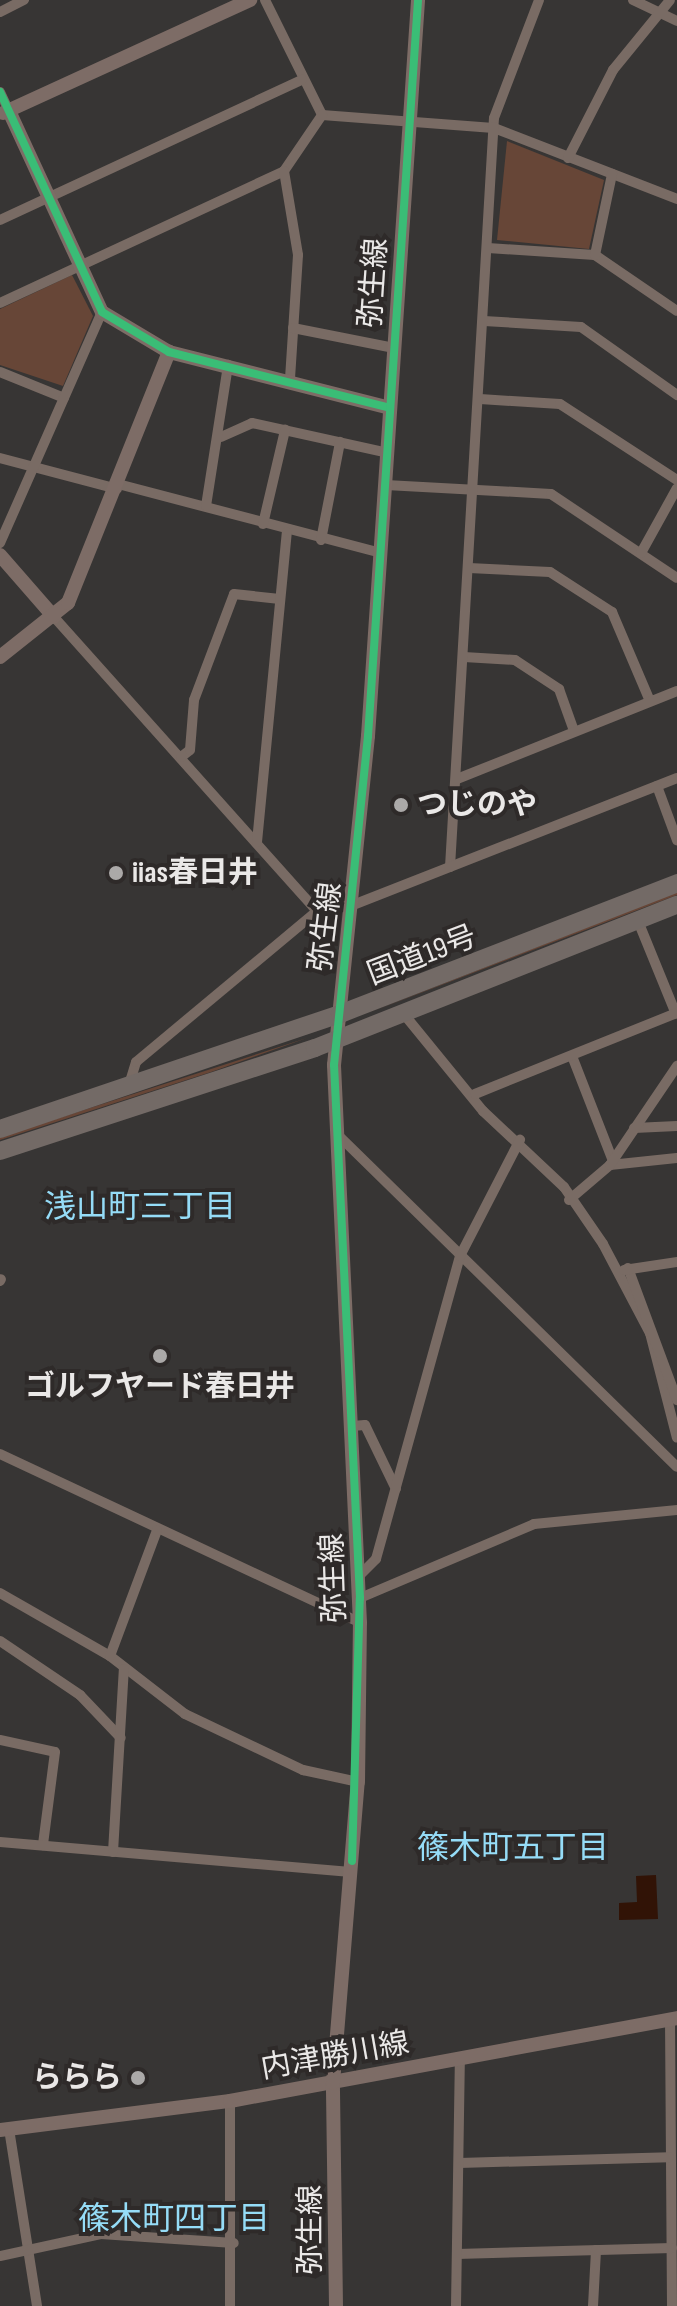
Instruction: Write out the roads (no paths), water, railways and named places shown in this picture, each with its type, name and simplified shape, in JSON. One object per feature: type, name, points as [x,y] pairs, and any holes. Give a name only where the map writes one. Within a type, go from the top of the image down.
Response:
[{"type":"highway","name":"国道19号","points":[[0,1129],[340,1014],[677,883]]},
{"type":"highway","name":"国道19号","points":[[0,1151],[337,1040],[677,905]]},
{"type":"street","points":[[0,12],[24,0]]},
{"type":"street","points":[[4,113],[250,0]]},
{"type":"street","points":[[265,0],[322,115]]},
{"type":"street","name":"弥生線","points":[[336,2306],[333,2083],[358,1782],[360,1623],[338,1135],[337,1040],[353,905],[381,553],[418,0]]},
{"type":"street","points":[[450,867],[494,128],[539,0]]},
{"type":"street","points":[[633,0],[677,21]]},
{"type":"street","points":[[568,158],[613,70],[663,14],[670,0]]},
{"type":"street","points":[[0,220],[302,80]]},
{"type":"street","points":[[0,92],[4,113],[49,197],[102,312],[169,352],[290,380],[390,408]]},
{"type":"street","points":[[322,115],[494,128],[677,199]]},
{"type":"street","points":[[0,303],[284,171],[322,115]]},
{"type":"street","points":[[284,171],[298,255],[290,380]]},
{"type":"street","points":[[595,255],[612,174]]},
{"type":"street","points":[[488,248],[595,255],[677,311]]},
{"type":"street","points":[[0,543],[102,312]]},
{"type":"street","points":[[484,321],[581,327],[677,395]]},
{"type":"street","points":[[293,328],[394,348]]},
{"type":"street","points":[[0,657],[68,603],[117,486],[123,453],[169,352]]},
{"type":"street","points":[[206,506],[221,437],[228,365]]},
{"type":"street","points":[[0,372],[64,398]]},
{"type":"street","points":[[480,399],[560,404],[677,480]]},
{"type":"street","points":[[221,437],[252,423],[388,453]]},
{"type":"street","points":[[263,524],[285,430]]},
{"type":"street","points":[[321,540],[340,442]]},
{"type":"street","points":[[0,458],[206,506],[287,532],[381,553]]},
{"type":"street","points":[[386,485],[551,494],[677,578]]},
{"type":"street","points":[[641,553],[677,488]]},
{"type":"street","points":[[257,842],[287,532]]},
{"type":"street","points":[[0,555],[317,911]]},
{"type":"street","points":[[469,568],[550,572],[612,612],[650,701]]},
{"type":"street","points":[[181,757],[190,750],[194,700],[234,594],[280,599]]},
{"type":"street","points":[[464,657],[515,660],[559,689],[574,731]]},
{"type":"street","points":[[457,779],[677,691]]},
{"type":"street","points":[[129,1085],[136,1062],[317,911],[353,905],[677,778]]},
{"type":"street","points":[[657,786],[677,840]]},
{"type":"street","points":[[475,1094],[676,1013],[638,921]]},
{"type":"street","points":[[403,1013],[520,1140],[625,1270],[677,1400]]},
{"type":"street","points":[[572,1056],[612,1163]]},
{"type":"street","points":[[569,1200],[612,1163],[677,1066]]},
{"type":"street","points":[[634,1128],[677,1126]]},
{"type":"street","points":[[338,1135],[677,1467]]},
{"type":"street","points":[[359,1576],[376,1559],[460,1256],[520,1140]]},
{"type":"street","points":[[612,1163],[677,1158]]},
{"type":"street","points":[[625,1270],[677,1262]]},
{"type":"street","points":[[625,1270],[650,1333],[677,1438]]},
{"type":"street","points":[[352,1426],[365,1425],[396,1489]]},
{"type":"street","points":[[0,1454],[360,1623]]},
{"type":"street","points":[[360,1598],[534,1524],[677,1510]]},
{"type":"street","points":[[110,1656],[157,1530]]},
{"type":"street","points":[[0,1593],[110,1656],[198,1721],[303,1770],[358,1782]]},
{"type":"street","points":[[0,1641],[80,1695],[121,1738]]},
{"type":"street","points":[[113,1852],[124,1669]]},
{"type":"street","points":[[0,1740],[55,1752],[43,1845]]},
{"type":"street","points":[[0,1842],[351,1872]]},
{"type":"street","points":[[672,2306],[669,2157],[674,2018]]},
{"type":"street","name":"内津勝川線","points":[[5,2129],[230,2101],[674,2018]]},
{"type":"street","points":[[456,2306],[460,2059]]},
{"type":"street","points":[[230,2101],[234,2243],[230,2306]]},
{"type":"street","points":[[5,2129],[29,2247],[37,2306]]},
{"type":"street","points":[[459,2163],[669,2157]]},
{"type":"street","points":[[0,2256],[29,2247],[101,2234],[234,2243]]},
{"type":"street","points":[[457,2254],[672,2248]]},
{"type":"street","points":[[593,2306],[596,2250]]},
{"type":"place","name":"つじのや","points":[[401,805]]},
{"type":"place","name":"iias春日井","points":[[116,873]]},
{"type":"place","name":"ゴルフヤード春日井","points":[[160,1356]]},
{"type":"place","name":"ららら","points":[[138,2078]]},
{"type":"district","name":"浅山町三丁目","points":[[140,1208]]},
{"type":"district","name":"篠木町五丁目","points":[[513,1849]]},
{"type":"district","name":"篠木町四丁目","points":[[174,2220]]}]
